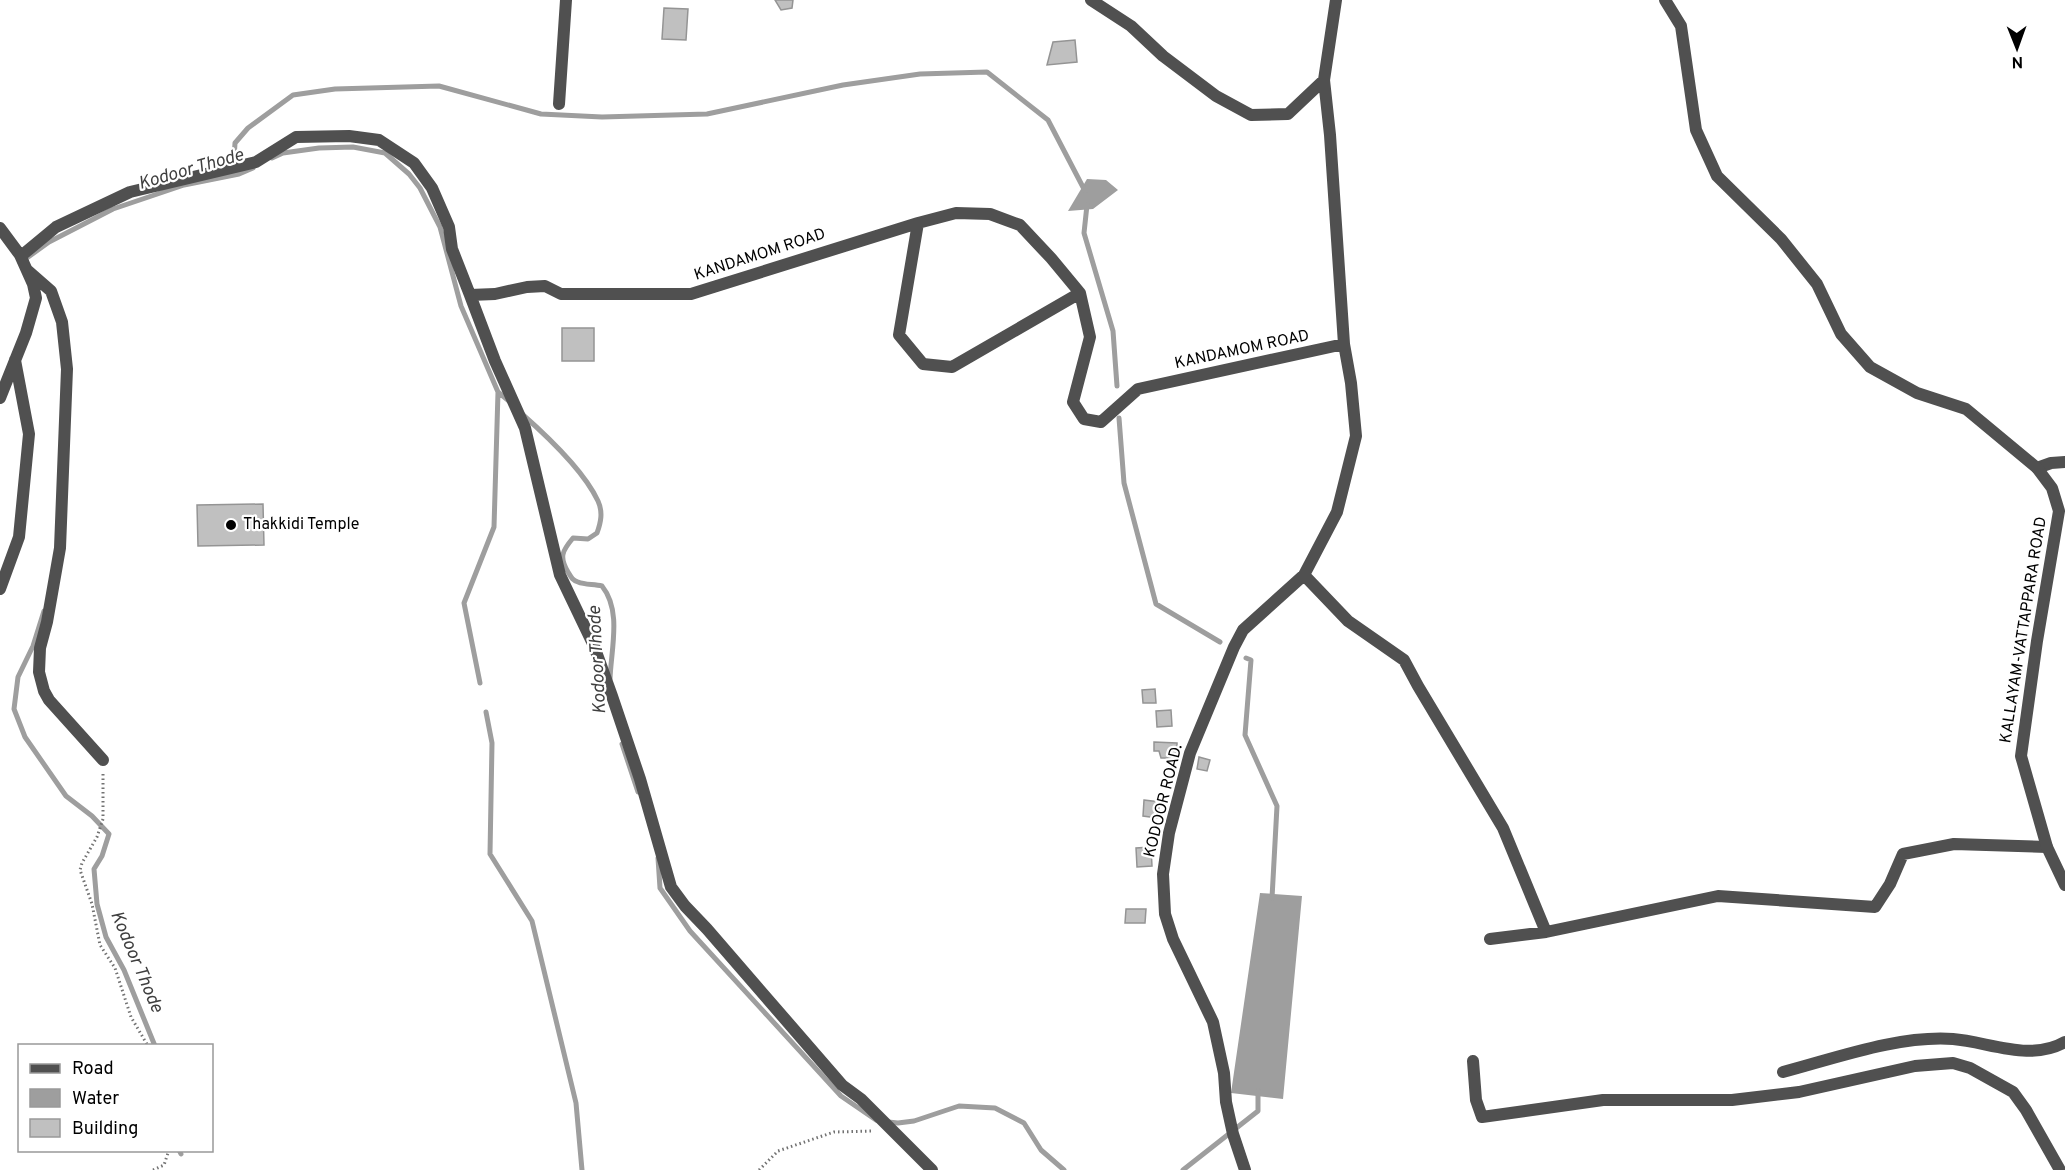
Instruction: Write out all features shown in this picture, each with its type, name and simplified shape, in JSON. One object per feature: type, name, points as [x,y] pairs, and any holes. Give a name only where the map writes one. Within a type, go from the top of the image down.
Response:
[{"type":"street","points":[[559,104],[566,0]]},
{"type":"street","points":[[1091,0],[1131,26],[1162,56],[1216,96],[1251,115],[1288,114],[1324,80]]},
{"type":"street","name":"KODOOR ROAD.","points":[[1245,1170],[1226,1102],[1224,1073],[1213,1022],[1176,947],[1165,914],[1163,874],[1169,833],[1190,753],[1234,647],[1243,630],[1304,575],[1337,512],[1356,436],[1351,383],[1344,344],[1331,147],[1324,80],[1336,0]]},
{"type":"street","name":"KALLAYAM-VATTAPPARA ROAD","points":[[1665,0],[1681,26],[1696,130],[1717,176],[1781,239],[1817,284],[1841,334],[1870,366],[1917,393],[1966,409],[2037,468],[2052,488],[2062,511],[2037,640],[2021,756],[2047,847],[2065,885]]},
{"type":"street","points":[[21,256],[56,227],[130,192],[256,162],[296,137],[348,136],[379,140],[414,163],[432,188],[449,227],[452,249],[525,428],[560,575],[594,646],[612,696],[675,895],[842,1084],[861,1099],[932,1170]]},
{"type":"street","name":"KANDAMOM ROAD","points":[[470,295],[495,294],[527,287],[545,286],[561,294],[692,294],[918,223],[956,213],[990,214],[1020,225],[1080,293],[1090,337],[1073,402],[1084,419],[1101,422],[1138,389],[1344,344]]},
{"type":"street","points":[[918,223],[899,335],[923,364],[952,367],[1080,293]]},
{"type":"street","points":[[0,228],[21,256],[33,284],[36,298],[26,333],[0,398]]},
{"type":"street","points":[[27,270],[51,291],[62,322],[67,369],[59,555],[40,648],[39,672],[49,700],[103,760]]},
{"type":"street","points":[[0,589],[20,537],[29,434],[15,360]]},
{"type":"street","points":[[2037,468],[2051,463],[2065,462]]},
{"type":"street","points":[[1304,575],[1348,621],[1404,660],[1503,828],[1546,932]]},
{"type":"street","points":[[1490,939],[1546,932],[1718,896],[1875,907],[1890,884],[1903,854],[1954,844],[2047,847]]},
{"type":"street","points":[[1783,1072],[1909,1040],[1954,1040],[2010,1050],[2054,1048],[2065,1042]]},
{"type":"street","points":[[1473,1061],[1476,1100],[1482,1117],[1603,1100],[1732,1100],[1799,1092],[1914,1066],[1953,1064],[1970,1068],[2013,1092],[2026,1110],[2060,1170]]},
{"type":"path","points":[[103,760],[103,819],[98,837],[80,870],[92,904],[100,945],[115,968],[130,1017],[147,1044]]},
{"type":"path","points":[[759,1170],[778,1151],[834,1132],[887,1124]]},
{"type":"path","points":[[153,1170],[164,1165],[168,1152]]},
{"type":"water","points":[[1087,179],[1106,180],[1118,190],[1093,209],[1068,211]]},
{"type":"water","points":[[1260,893],[1302,896],[1283,1099],[1231,1093]]},
{"type":"building","points":[[775,0],[793,0],[792,8],[781,10]]},
{"type":"building","points":[[664,8],[688,9],[686,40],[662,39]]},
{"type":"building","points":[[1075,40],[1077,62],[1047,65],[1053,42]]},
{"type":"building","points":[[562,328],[594,328],[594,361],[562,361]]},
{"type":"building","name":"Thakkidi Temple","points":[[263,504],[264,545],[198,546],[197,505]]},
{"type":"building","points":[[1155,689],[1156,703],[1143,703],[1142,690]]},
{"type":"building","points":[[1171,710],[1172,726],[1157,727],[1156,711]]},
{"type":"building","points":[[1154,742],[1177,743],[1177,758],[1161,758],[1159,751],[1154,751]]},
{"type":"building","points":[[1199,757],[1210,760],[1207,771],[1197,769]]},
{"type":"building","points":[[1144,800],[1160,802],[1157,818],[1143,816]]},
{"type":"building","points":[[1151,847],[1152,866],[1137,867],[1136,848]]},
{"type":"building","points":[[1126,909],[1146,909],[1145,923],[1125,923]]},
{"type":"waterway","points":[[237,167],[234,159],[235,143],[248,128],[293,95],[335,89],[439,86],[541,114],[602,117],[707,114],[843,85],[920,74],[987,72],[1048,120],[1085,191]]},
{"type":"waterway","name":"Kodoor Thode","points":[[272,158],[283,153],[319,148],[353,147],[385,153],[409,174],[420,188],[440,227],[461,306],[498,392],[509,401]]},
{"type":"waterway","name":"Kodoor Thode","points":[[24,260],[49,242],[113,209],[184,185],[239,174],[253,168]]},
{"type":"waterway","points":[[1087,205],[1084,233],[1113,331],[1117,386]]},
{"type":"waterway","points":[[480,683],[464,603],[494,527],[498,392]]},
{"type":"waterway","name":"Kodoor Thode","points":[[522,414],[574,466],[600,505],[601,517],[597,533],[588,539],[573,538],[566,547],[563,558],[565,567],[573,579],[581,583],[602,586],[608,596],[614,619],[610,679]]},
{"type":"waterway","points":[[1119,418],[1124,483],[1156,604],[1220,642]]},
{"type":"waterway","name":"Kodoor Thode","points":[[44,611],[33,646],[18,677],[14,709],[25,737],[66,796],[92,816],[109,834],[102,856],[94,869],[97,904],[106,937],[124,970],[154,1044]]},
{"type":"waterway","points":[[1246,658],[1251,660],[1245,735],[1277,806],[1272,898]]},
{"type":"waterway","points":[[486,712],[492,743],[490,854],[532,921],[576,1103],[582,1170]]},
{"type":"waterway","name":"Kodoor Thode","points":[[622,744],[638,792]]},
{"type":"waterway","name":"Kodoor Thode","points":[[658,858],[660,888],[690,931],[841,1096],[876,1120]]},
{"type":"waterway","points":[[1183,1170],[1258,1111],[1258,1091]]},
{"type":"waterway","name":"Kodoor Thode","points":[[888,1122],[914,1121],[959,1106],[995,1108],[1024,1123],[1041,1150],[1064,1170]]},
{"type":"place","name":"Thakkidi Temple","points":[[231,525]]}]
